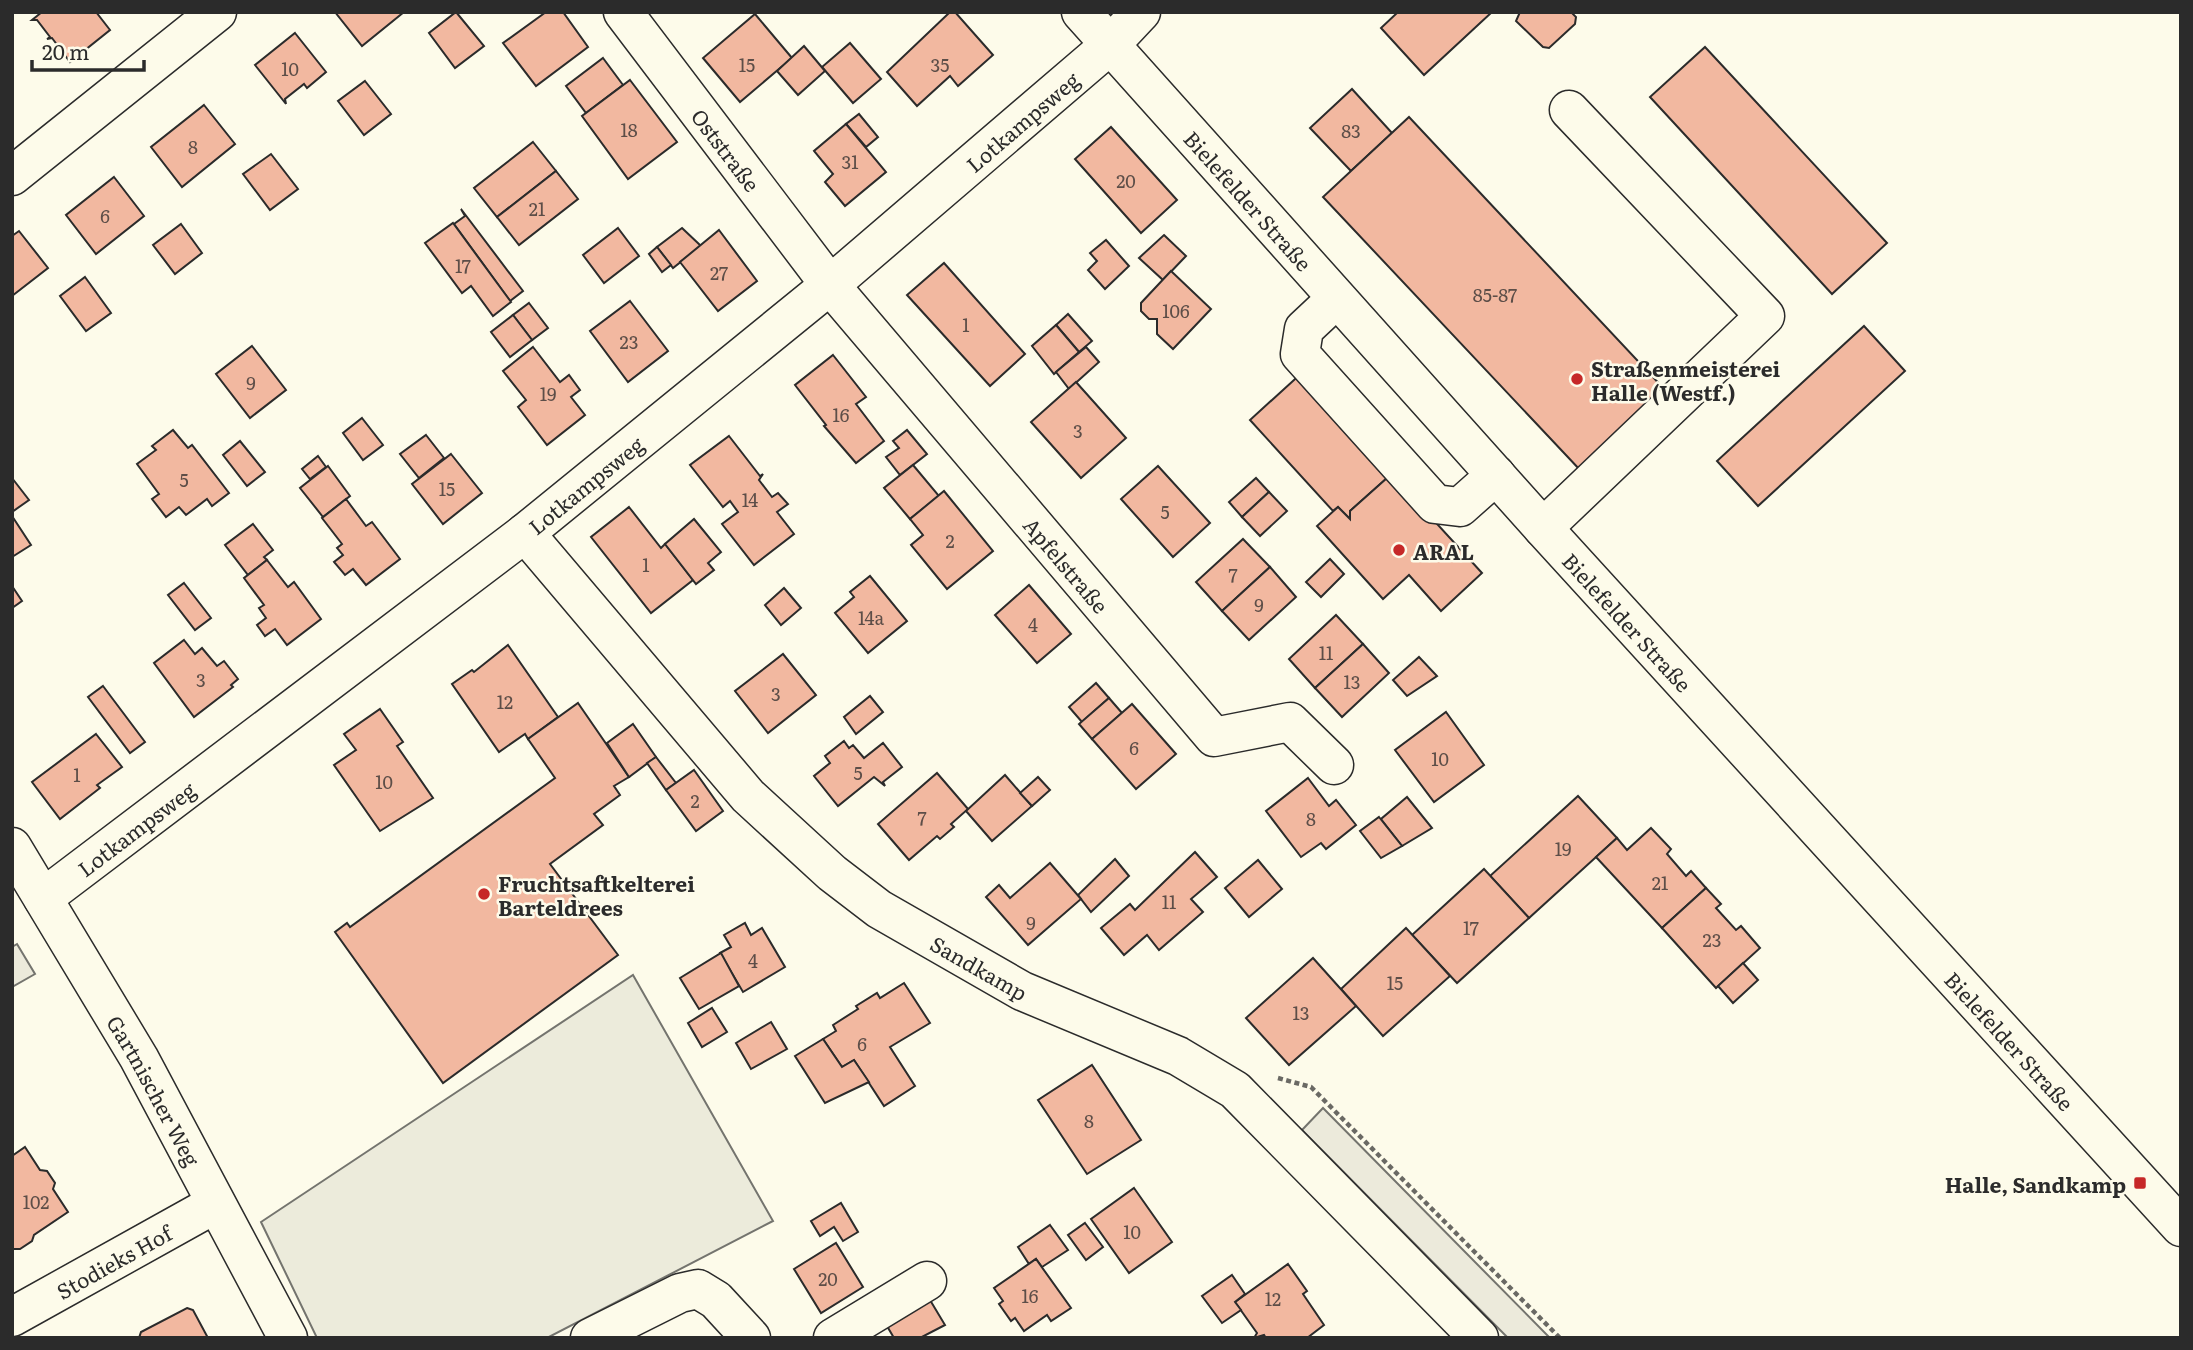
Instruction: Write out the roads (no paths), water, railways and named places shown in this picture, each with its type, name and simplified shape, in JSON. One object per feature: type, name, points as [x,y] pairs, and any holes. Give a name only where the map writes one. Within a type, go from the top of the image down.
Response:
[{"type":"street","points":[[12,176],[218,12]]},
{"type":"street","name":"Oststraße","points":[[622,12],[830,285]]},
{"type":"street","name":"Bielefelder Straße","points":[[1081,12],[1543,528],[2181,1227]]},
{"type":"street","name":"Lotkampsweg","points":[[43,898],[525,533],[830,285],[1110,45],[1141,12]]},
{"type":"street","points":[[1543,528],[1765,316],[1569,110]]},
{"type":"street","name":"Apfelstraße","points":[[830,285],[1214,737],[1290,722],[1334,765]]},
{"type":"street","points":[[1336,299],[1304,329],[1300,354],[1435,504],[1460,507],[1496,475]]},
{"type":"street","name":"Sandkamp","points":[[525,533],[748,796],[832,873],[879,909],[1022,991],[1178,1056],[1235,1090],[1479,1338]]},
{"type":"street","name":"Gartnischer Weg","points":[[12,847],[139,1058],[288,1338]]},
{"type":"street","name":"Stodieks Hof","points":[[12,1317],[215,1204]]},
{"type":"street","points":[[833,1338],[927,1281]]},
{"type":"street","points":[[590,1338],[680,1293],[698,1289],[716,1300],[751,1338]]},
{"type":"place","name":"Straßenmeisterei Halle (Westf.)","points":[[1577,379]]},
{"type":"place","name":"ARAL","points":[[1399,550]]},
{"type":"place","name":"Fruchtsaftkelterei Barteldrees","points":[[484,894]]},
{"type":"place","name":"Halle, Sandkamp","points":[[2140,1183]]}]
